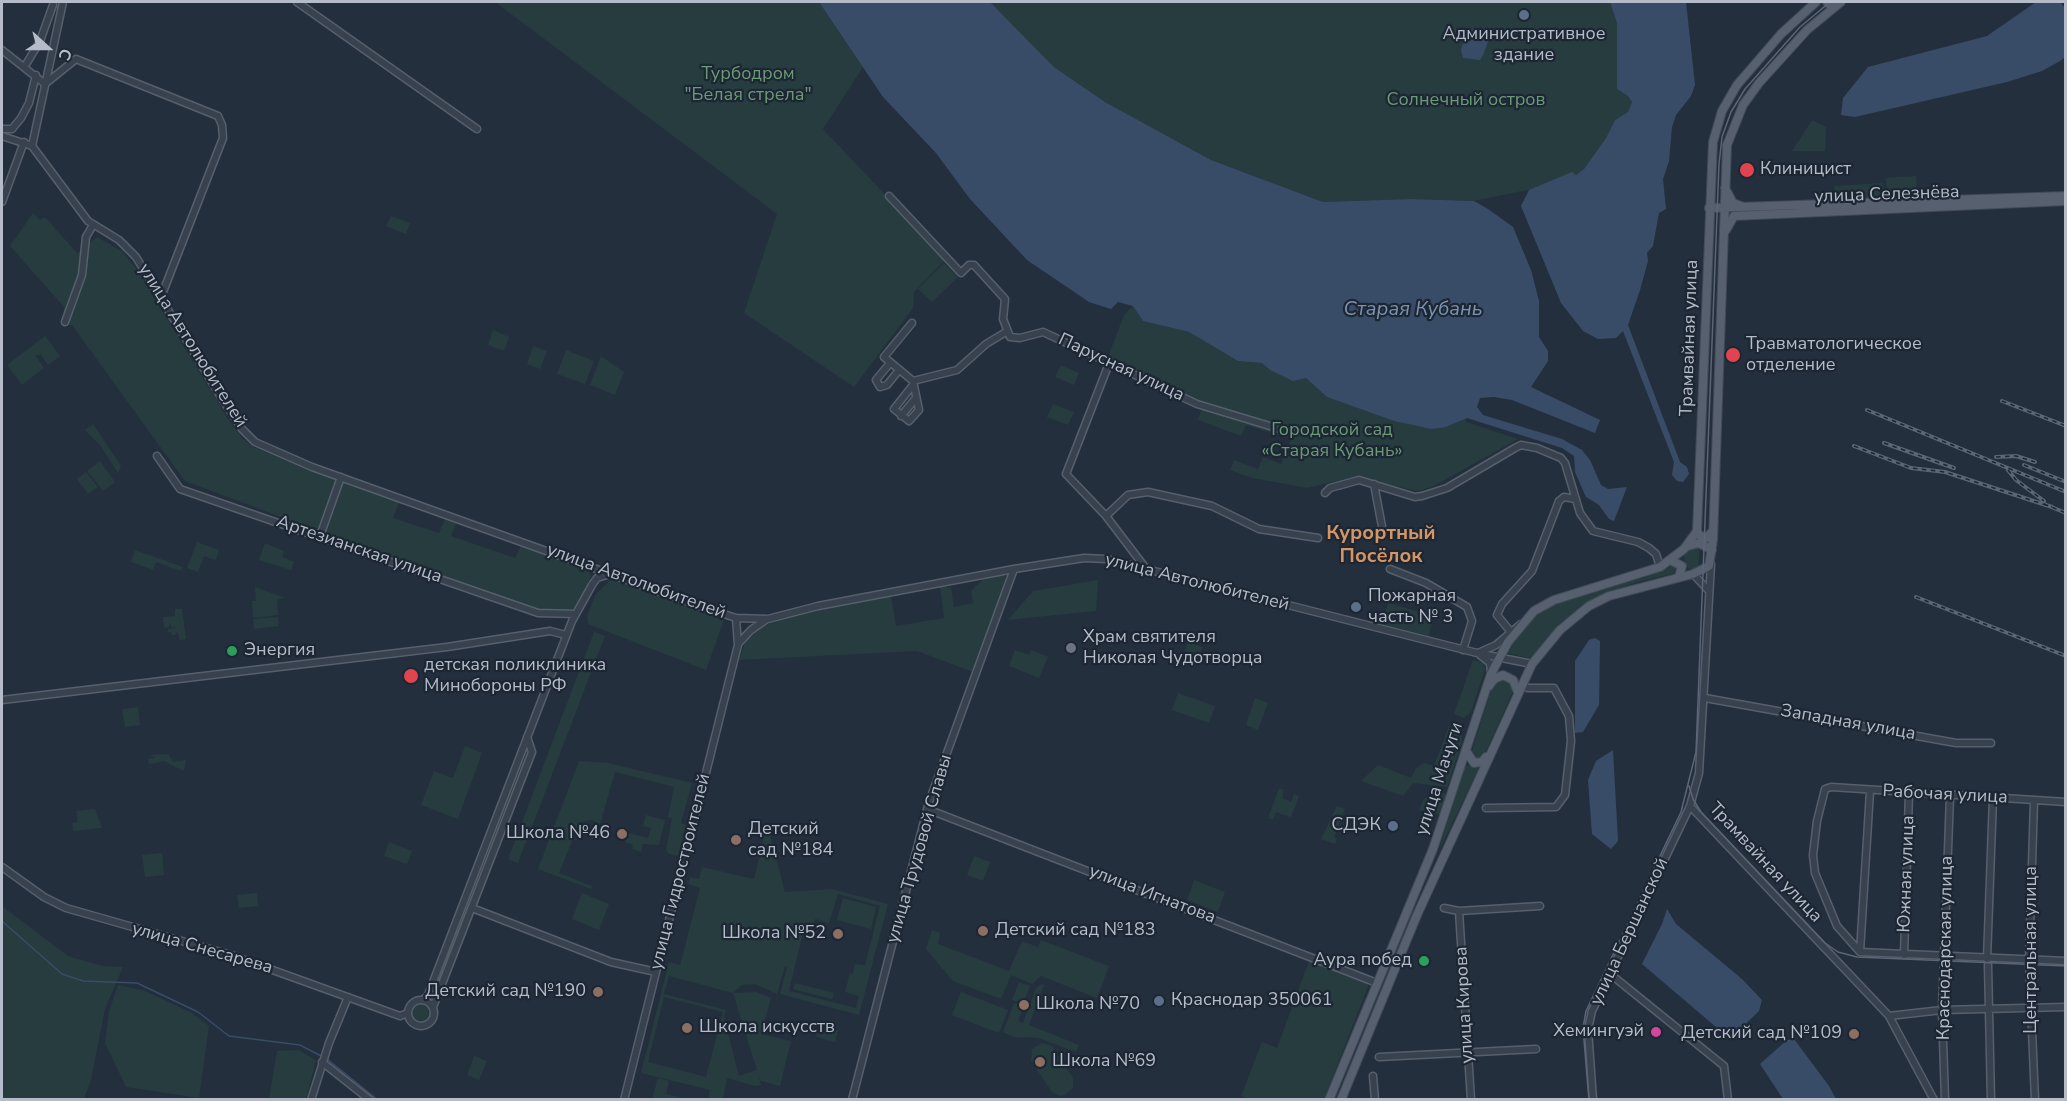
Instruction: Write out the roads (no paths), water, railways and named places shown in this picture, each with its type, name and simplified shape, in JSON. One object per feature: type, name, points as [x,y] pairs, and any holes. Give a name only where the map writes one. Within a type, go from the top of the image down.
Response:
[{"type":"main road","name":"Трамвайная улица","points":[[1697,531],[1710,160],[1717,125],[1737,85],[1787,29],[1816,2]]},
{"type":"main road","points":[[1827,2],[1833,8]]},
{"type":"main road","name":"Трамвайная улица","points":[[1712,561],[1726,156],[1732,127],[1743,105],[1759,83],[1807,30],[1841,2]]},
{"type":"main road","points":[[1725,187],[1733,202],[1744,208]]},
{"type":"main road","name":"улица Селезнёва","points":[[1709,208],[2066,196]]},
{"type":"main road","name":"улица Селезнёва","points":[[1723,237],[1727,224],[1734,216],[2066,201]]},
{"type":"main road","points":[[1697,531],[1699,535],[1706,538],[1713,531]]},
{"type":"main road","name":"улица Мачуги","points":[[1329,1100],[1433,849],[1498,658],[1523,622],[1534,611],[1554,600],[1660,567],[1672,561],[1697,531]]},
{"type":"main road","points":[[1684,549],[1699,543],[1712,550]]},
{"type":"main road","points":[[1672,561],[1682,566],[1679,577]]},
{"type":"main road","name":"улица Мачуги","points":[[1341,1100],[1417,915],[1532,664],[1560,630],[1589,606],[1638,587],[1693,574],[1706,569],[1712,561]]},
{"type":"main road","points":[[1482,701],[1494,679],[1503,675],[1514,680],[1520,688]]},
{"type":"main road","points":[[1466,749],[1470,761],[1478,764],[1493,748]]},
{"type":"street","points":[[297,2],[477,129]]},
{"type":"street","points":[[25,66],[40,41],[50,3],[62,5],[32,147]]},
{"type":"street","points":[[2,50],[45,84]]},
{"type":"street","points":[[45,84],[76,59],[214,113],[221,121],[223,132],[220,145],[161,297]]},
{"type":"street","points":[[2,129],[12,129],[21,118],[29,103],[36,75]]},
{"type":"street","name":"улица Автолюбителей","points":[[2,136],[24,142],[32,147],[93,225],[126,246],[161,297],[242,429],[255,442],[341,477],[736,618],[768,619],[818,606],[1014,569],[1084,558],[1107,559],[1463,650],[1532,664]]},
{"type":"street","points":[[2,202],[24,142]]},
{"type":"street","points":[[889,196],[962,273],[969,265],[974,265],[1005,299],[1003,313],[1006,332],[987,344],[957,370],[913,383],[894,409],[909,421],[919,410],[913,383],[884,357],[912,323]]},
{"type":"street","points":[[65,322],[82,275],[86,237],[93,225]]},
{"type":"street","name":"Парусная улица","points":[[1006,332],[1010,337],[1020,338],[1043,332],[1110,361],[1197,404],[1293,433]]},
{"type":"street","points":[[1110,361],[1066,474],[1106,516],[1145,567]]},
{"type":"street","points":[[890,363],[876,380],[880,387],[884,388],[899,370]]},
{"type":"street","points":[[901,416],[916,398]]},
{"type":"street","points":[[1325,493],[1330,488],[1359,480],[1414,497],[1433,494],[1521,446],[1561,458],[1565,463],[1580,513],[1593,531],[1638,542],[1656,554],[1660,567]]},
{"type":"street","name":"Артезианская улица","points":[[157,456],[180,489],[333,540],[538,613],[576,614]]},
{"type":"street","points":[[320,536],[341,477]]},
{"type":"street","points":[[1374,484],[1383,532]]},
{"type":"street","points":[[1106,516],[1128,495],[1148,492],[1212,506],[1259,529],[1318,538]]},
{"type":"street","points":[[1510,631],[1497,615],[1502,604],[1532,571],[1559,501],[1564,497],[1576,499]]},
{"type":"street","name":"Трамвайная улица","points":[[1712,561],[1701,760],[1690,806],[1889,1016],[1934,1100]]},
{"type":"street","name":"улица Трудовой Славы","points":[[852,1100],[927,809],[1014,569]]},
{"type":"street","points":[[1390,569],[1426,583],[1467,607],[1472,621],[1463,650]]},
{"type":"street","points":[[527,737],[532,752],[528,764],[433,1007],[433,1018],[424,1025],[414,1023],[408,1013],[414,1002],[423,1000],[428,995],[566,635],[597,578],[611,574]]},
{"type":"street","points":[[1693,574],[1709,592]]},
{"type":"street","name":"улица Гидростроителей","points":[[624,1100],[738,645],[736,618]]},
{"type":"street","points":[[738,645],[751,630],[768,619]]},
{"type":"street","points":[[1491,674],[1490,663],[1477,653],[1496,645],[1523,622]]},
{"type":"street","points":[[2,700],[447,647],[550,631],[566,635]]},
{"type":"street","points":[[1486,808],[1556,807],[1565,795],[1571,741],[1569,716],[1554,688],[1520,688]]},
{"type":"street","name":"Западная улица","points":[[1705,698],[1956,743],[1991,743]]},
{"type":"street","points":[[518,760],[525,759],[528,764]]},
{"type":"street","name":"Рабочая улица","points":[[1860,952],[1837,926],[1815,873],[1813,855],[1817,821],[1825,789],[2066,802]]},
{"type":"street","points":[[1870,791],[1860,952],[1944,956],[1987,962],[2029,960],[2066,962]]},
{"type":"street","name":"Южная улица","points":[[1904,955],[1909,793]]},
{"type":"street","name":"Краснодарская улица","points":[[1945,1100],[1942,1010],[1950,796]]},
{"type":"street","points":[[1991,1100],[1987,962],[1993,798]]},
{"type":"street","name":"Центральная улица","points":[[2034,801],[2029,960],[2035,1100]]},
{"type":"street","name":"улица Бершанской","points":[[1593,1100],[1588,1029],[1592,1011],[1608,973],[1690,806]]},
{"type":"street","name":"улица Игнатова","points":[[927,809],[1377,983]]},
{"type":"street","name":"улица Снесарева","points":[[2,867],[44,897],[66,908],[231,955],[400,1016],[408,1013]]},
{"type":"street","points":[[461,905],[469,906],[611,962],[656,972]]},
{"type":"street","points":[[1444,908],[1459,911],[1540,906]]},
{"type":"street","name":"улица Кирова","points":[[1459,911],[1471,1100]]},
{"type":"street","points":[[1608,973],[1724,1066],[1728,1100]]},
{"type":"street","points":[[311,1100],[324,1058],[348,997]]},
{"type":"street","points":[[423,1000],[433,1007]]},
{"type":"street","points":[[1889,1016],[1942,1010],[2066,1007]]},
{"type":"street","points":[[1379,1058],[1536,1048]]},
{"type":"street","points":[[324,1058],[370,1100]]},
{"type":"street","points":[[1373,1076],[1375,1100]]},
{"type":"water","name":"Старая Кубань","points":[[819,2],[990,2],[1054,67],[1105,102],[1211,160],[1323,202],[1411,199],[1474,201],[1488,209],[1513,227],[1531,270],[1539,301],[1539,337],[1548,351],[1548,361],[1531,387],[1600,420],[1595,433],[1512,400],[1494,397],[1480,398],[1477,407],[1483,415],[1562,439],[1582,450],[1590,460],[1601,485],[1608,489],[1627,487],[1614,521],[1609,519],[1599,505],[1586,497],[1575,472],[1574,456],[1562,448],[1467,418],[1446,427],[1431,429],[1394,421],[1327,397],[1306,378],[1293,381],[1270,370],[1262,363],[1238,361],[1189,332],[1143,321],[1133,306],[1118,302],[1111,309],[1089,302],[1027,260],[970,199],[936,153],[883,97]]},
{"type":"water","points":[[1610,2],[1686,2],[1695,85],[1691,96],[1676,115],[1672,127],[1669,161],[1663,179],[1666,209],[1659,213],[1653,246],[1647,253],[1648,261],[1628,325],[1680,462],[1687,467],[1689,474],[1683,482],[1677,481],[1672,475],[1674,462],[1623,331],[1616,338],[1598,339],[1583,331],[1561,303],[1521,206],[1529,190],[1572,172],[1576,175],[1584,169],[1606,138],[1615,120],[1628,112],[1632,102],[1628,96],[1617,89],[1617,23]]},
{"type":"water","points":[[2036,2],[2060,2],[2065,8],[2065,57],[2060,61],[2042,71],[2007,82],[1855,117],[1841,115],[1843,98],[1868,67],[1987,36]]},
{"type":"water","points":[[1479,29],[1489,39],[1483,55],[1480,60],[1463,58],[1461,50],[1467,30]]},
{"type":"water","points":[[1595,638],[1600,641],[1599,705],[1583,732],[1575,733],[1575,661],[1589,640]]},
{"type":"water","points":[[1613,750],[1618,841],[1611,849],[1592,834],[1588,780],[1596,761]]},
{"type":"water","points":[[1667,909],[1676,924],[1742,979],[1762,1000],[1759,1011],[1730,1039],[1642,964]]},
{"type":"water","points":[[1794,1039],[1836,1099],[1783,1099],[1760,1064],[1787,1040]]},
{"type":"waterway","points":[[2,921],[62,974],[83,981],[137,983],[198,1012],[229,1036],[300,1045],[323,1057]]},
{"type":"waterway","points":[[327,1059],[378,1100]]},
{"type":"tram line","points":[[1589,1100],[1583,1028],[1586,1011],[1681,812],[1696,752],[1719,164],[1722,137],[1731,112],[1745,89],[1800,27],[1830,2]]},
{"type":"tram line","points":[[1689,786],[1693,799],[1701,812],[1825,943],[1838,952],[1857,957],[2066,966]]},
{"type":"railway","points":[[2002,401],[2066,426]]},
{"type":"railway","points":[[1867,410],[2066,492]]},
{"type":"railway","points":[[1884,443],[1954,468]]},
{"type":"railway","points":[[1854,446],[1911,468],[1945,472],[2052,507]]},
{"type":"railway","points":[[1996,457],[2016,456],[2035,462]]},
{"type":"railway","points":[[2024,465],[2066,482]]},
{"type":"railway","points":[[2008,470],[2016,480],[2044,501]]},
{"type":"railway","points":[[2044,504],[2066,513]]},
{"type":"railway","points":[[1916,597],[2066,656]]},
{"type":"place","name":"Административное здание","points":[[1524,15]]},
{"type":"place","name":"Клиницист","points":[[1747,170]]},
{"type":"place","name":"Травматологическое отделение","points":[[1733,355]]},
{"type":"place","name":"Пожарная часть № 3","points":[[1356,607]]},
{"type":"place","name":"Храм святителя Николая Чудотворца","points":[[1071,648]]},
{"type":"place","name":"Энергия","points":[[232,651]]},
{"type":"place","name":"детская поликлиника Минобороны РФ","points":[[411,676]]},
{"type":"place","name":"СДЭК","points":[[1393,826]]},
{"type":"place","name":"Школа №46","points":[[622,834]]},
{"type":"place","name":"Детский сад №184","points":[[736,840]]},
{"type":"place","name":"Детский сад №183","points":[[983,931]]},
{"type":"place","name":"Школа №52","points":[[838,934]]},
{"type":"place","name":"Аура побед","points":[[1424,961]]},
{"type":"place","name":"Детский сад №190","points":[[598,992]]},
{"type":"place","name":"Краснодар 350061","points":[[1159,1001]]},
{"type":"place","name":"Школа №70","points":[[1024,1005]]},
{"type":"place","name":"Школа искусств","points":[[687,1028]]},
{"type":"place","name":"Хемингуэй","points":[[1656,1032]]},
{"type":"place","name":"Детский сад №109","points":[[1854,1034]]},
{"type":"place","name":"Школа №69","points":[[1040,1062]]},
{"type":"district","name":"Курортный Посёлок","points":[[1381,546]]},
{"type":"park label","name":"Турбодром \"Белая стрела\"","points":[[748,85]]},
{"type":"park label","name":"Солнечный остров","points":[[1466,101]]},
{"type":"park label","name":"Городской сад «Старая Кубань»","points":[[1332,441]]}]
